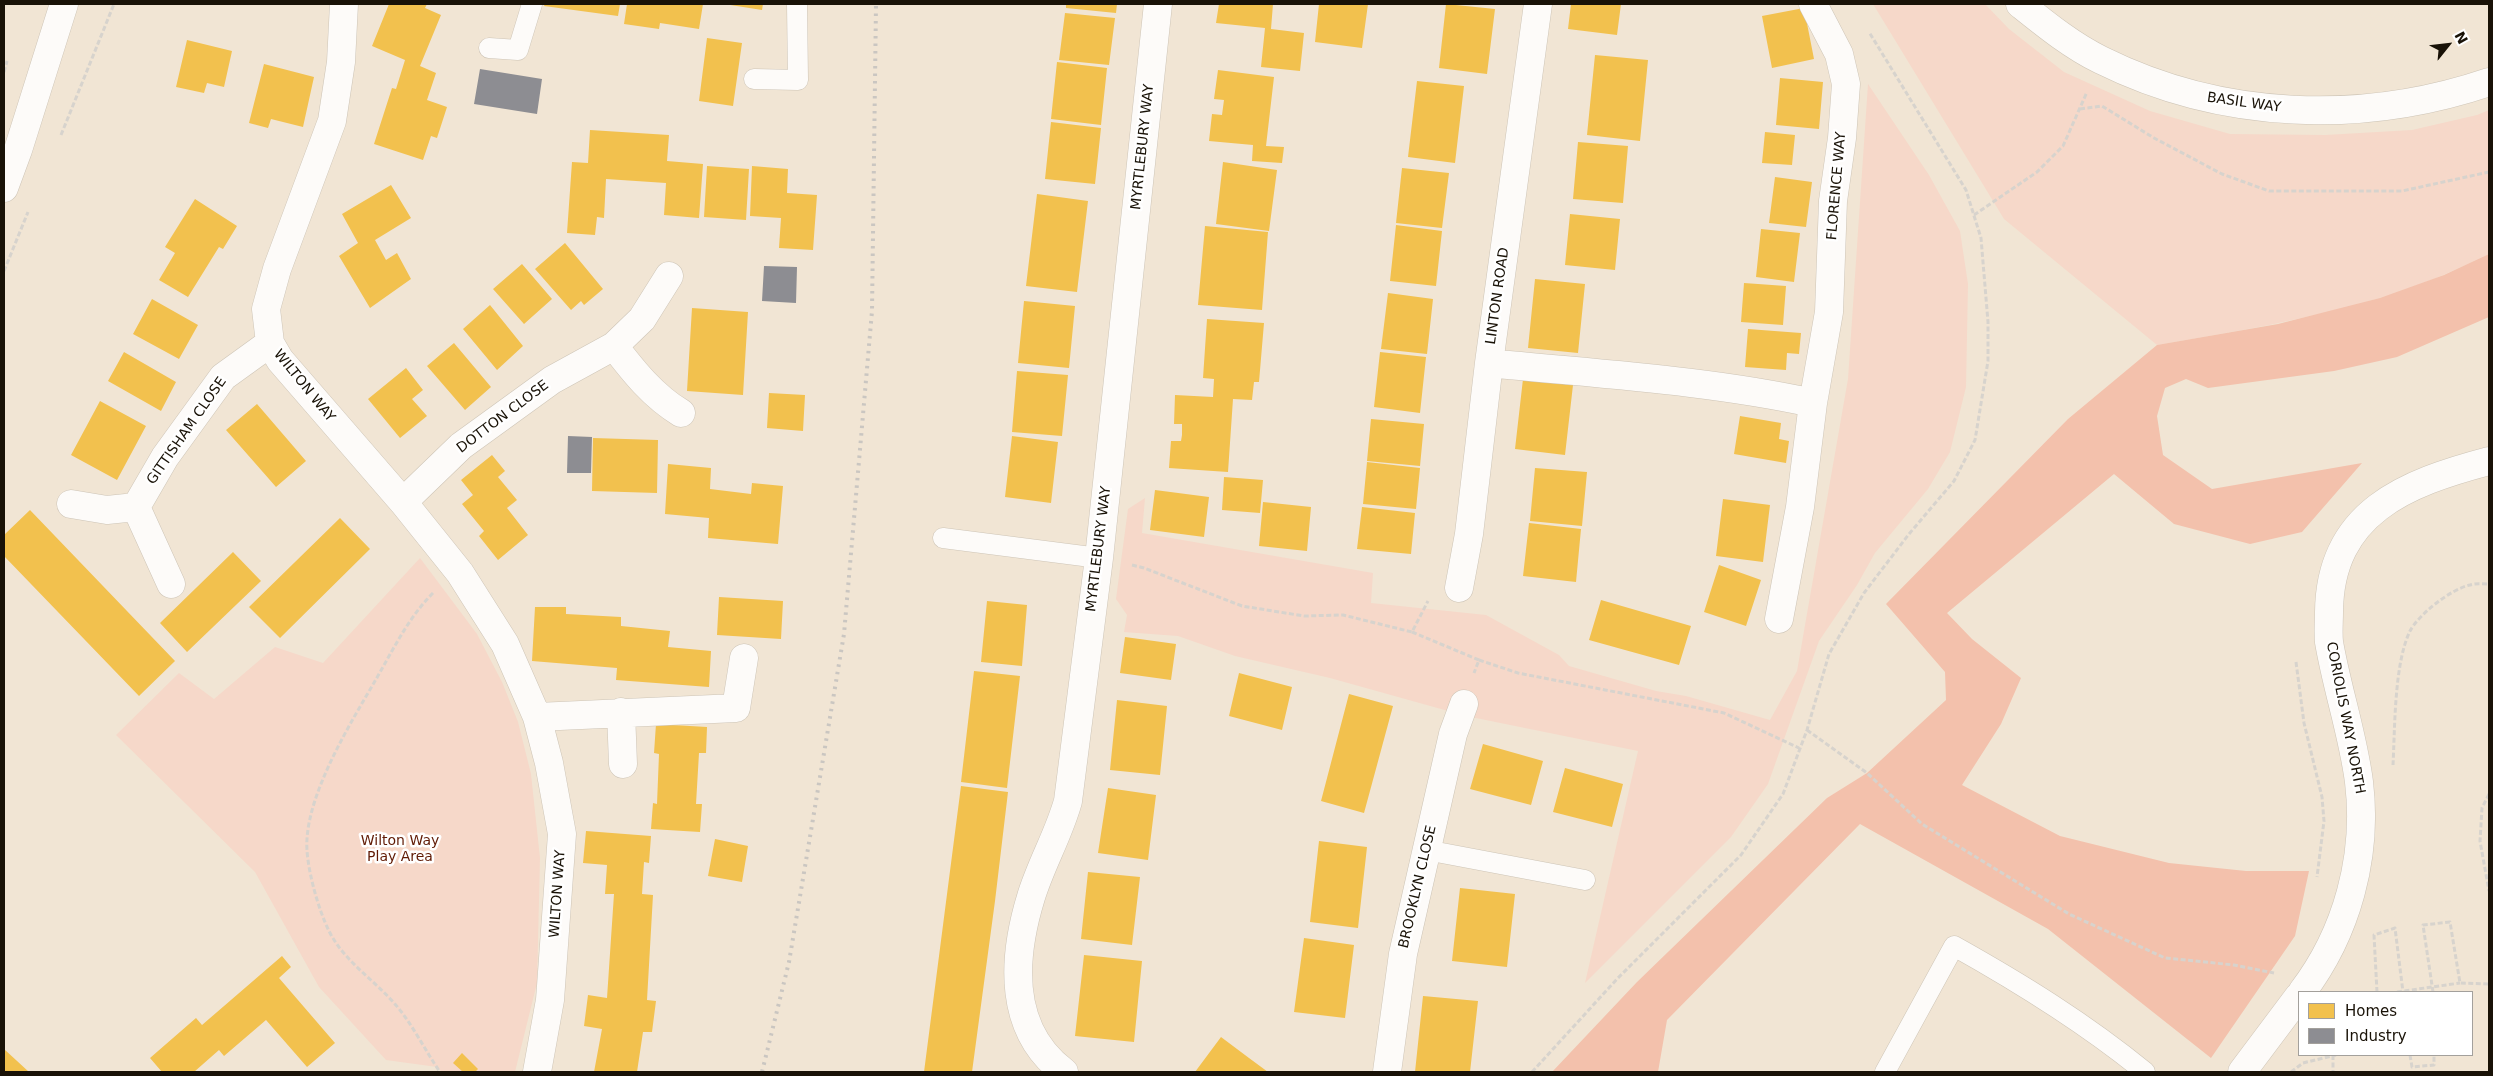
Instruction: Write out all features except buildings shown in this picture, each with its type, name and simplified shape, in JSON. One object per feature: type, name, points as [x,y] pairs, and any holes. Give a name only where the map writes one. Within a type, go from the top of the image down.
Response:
[{"type":"street","points":[[4,188],[18,150],[64,4]]},
{"type":"street","name":"WILTON WAY","points":[[344,4],[341,62],[332,121],[277,269],[268,301],[266,309],[270,343],[280,360],[403,502],[460,574],[505,644],[536,717],[549,763],[562,834],[550,1000],[537,1072]]},
{"type":"street","name":"MYRTLEBURY WAY","points":[[1064,1072],[1047,1060],[1034,1042],[1022,1014],[1018,969],[1031,898],[1062,824],[1068,801],[1099,558],[1158,4]]},
{"type":"street","name":"LINTON ROAD","points":[[1459,588],[1469,534],[1489,362],[1538,4]]},
{"type":"street","name":"FLORENCE WAY","points":[[1779,618],[1800,507],[1813,403],[1829,312],[1833,202],[1842,138],[1846,84],[1839,54],[1813,4]]},
{"type":"street","name":"BASIL WAY","points":[[2020,4],[2048,26],[2100,60],[2167,89],[2218,101],[2262,108],[2320,112],[2407,104],[2458,93],[2489,82]]},
{"type":"street","name":"DOTTON CLOSE","points":[[403,502],[461,446],[552,380],[614,346],[642,319],[669,276]]},
{"type":"street","name":"GITTISHAM CLOSE","points":[[136,507],[165,457],[223,377],[270,343]]},
{"type":"street","points":[[614,346],[642,382],[662,401],[681,413]]},
{"type":"street","points":[[1489,362],[1754,392],[1813,403]]},
{"type":"street","name":"CORIOLIS WAY NORTH","points":[[2303,991],[2336,936],[2350,896],[2358,862],[2362,822],[2359,782],[2329,640],[2329,596],[2339,555],[2342,547],[2358,526],[2388,498],[2440,474],[2489,461]]},
{"type":"street","points":[[71,504],[107,510],[136,507],[171,584]]},
{"type":"street","points":[[536,717],[736,708],[744,658]]},
{"type":"street","name":"BROOKLYN CLOSE","points":[[1387,1072],[1403,954],[1453,734],[1464,704]]},
{"type":"street","points":[[620,712],[623,764]]},
{"type":"street","name":"CORIOLIS WAY NORTH","points":[[2242,1072],[2298,998]]},
{"type":"lane","points":[[489,48],[518,50],[532,4]]},
{"type":"lane","points":[[754,79],[798,80],[797,4]]},
{"type":"lane","points":[[943,538],[1099,558]]},
{"type":"lane","points":[[1426,850],[1585,880]]},
{"type":"lane","points":[[1885,1072],[1954,946],[2028,987],[2145,1072]]},
{"type":"path","points":[[1532,1072],[1617,978],[1741,855],[1783,794],[1807,730],[1829,654],[1864,593],[1908,534],[1954,481],[1975,440],[1988,361],[1988,322],[1981,238],[1966,190],[1866,28]]},
{"type":"path","points":[[1974,215],[2036,172],[2063,146],[2080,109],[2102,106],[2154,138],[2222,174],[2269,191],[2402,190],[2489,172]]},
{"type":"path","points":[[1099,558],[1144,568],[1242,606],[1304,616],[1343,615],[1412,632],[1479,660],[1518,673],[1724,713],[1799,748]]},
{"type":"path","points":[[440,1072],[396,1004],[352,964],[337,946],[328,929],[308,866],[307,838],[318,794],[341,740],[391,653],[418,609],[438,589],[460,574]]},
{"type":"path","points":[[2393,770],[2396,709],[2402,660],[2410,631],[2429,608],[2453,593],[2470,584],[2489,584]]},
{"type":"path","points":[[1412,632],[1426,602],[1459,588]]},
{"type":"path","points":[[1464,704],[1479,660]]},
{"type":"path","points":[[1807,730],[1867,773],[1922,824],[2069,914],[2165,958],[2234,965],[2283,974],[2303,991]]},
{"type":"path","points":[[2489,794],[2482,808],[2480,842],[2489,891]]},
{"type":"path","points":[[2434,991],[2424,924],[2450,922],[2460,983]]},
{"type":"path","points":[[2377,991],[2374,935],[2395,928],[2403,991],[2460,983],[2489,984]]},
{"type":"path","points":[[2291,1072],[2304,1063],[2330,1056]]},
{"type":"path","points":[[2333,1072],[2334,1056]]},
{"type":"path","points":[[2410,1056],[2412,1067],[2434,1065],[2434,1056]]},
{"type":"green space","points":[[1873,4],[1985,4],[2009,29],[2064,72],[2150,111],[2230,134],[2325,135],[2412,130],[2477,115],[2489,110],[2489,254],[2422,284],[2353,306],[2269,325],[2157,345],[2004,219]]},
{"type":"green space","points":[[1868,84],[1929,175],[1960,231],[1968,284],[1966,387],[1950,452],[1928,489],[1875,553],[1857,585],[1819,641],[1768,784],[1731,837],[1585,983],[1638,751],[1466,716],[1330,678],[1235,656],[1178,636],[1124,632],[1127,615],[1116,599],[1128,509],[1145,498],[1142,533],[1373,573],[1371,603],[1486,615],[1559,655],[1569,666],[1656,691],[1686,696],[1770,720],[1797,671],[1848,379]]},
{"type":"green space","name":"Wilton Way Play Area","points":[[420,558],[477,634],[502,682],[518,722],[531,774],[540,858],[537,983],[515,1072],[442,1072],[437,1067],[386,1060],[319,987],[255,872],[116,735],[179,673],[214,699],[275,647],[323,663]]},
{"type":"shaded area","points":[[2489,254],[2489,317],[2397,357],[2334,371],[2208,388],[2186,379],[2165,388],[2157,416],[2163,455],[2212,489],[2362,463],[2302,532],[2250,544],[2174,524],[2114,474],[1947,613],[1972,639],[2021,678],[2001,724],[1962,785],[2060,836],[2169,863],[2246,871],[2309,871],[2295,936],[2211,1058],[2048,929],[1860,824],[1667,1020],[1658,1072],[1552,1072],[1637,982],[1827,798],[1867,773],[1946,700],[1945,672],[1886,604],[2068,419],[2157,345],[2278,324],[2380,298],[2444,275]]},
{"type":"railway","points":[[762,1072],[789,962],[844,634],[872,311],[876,4]]}]
